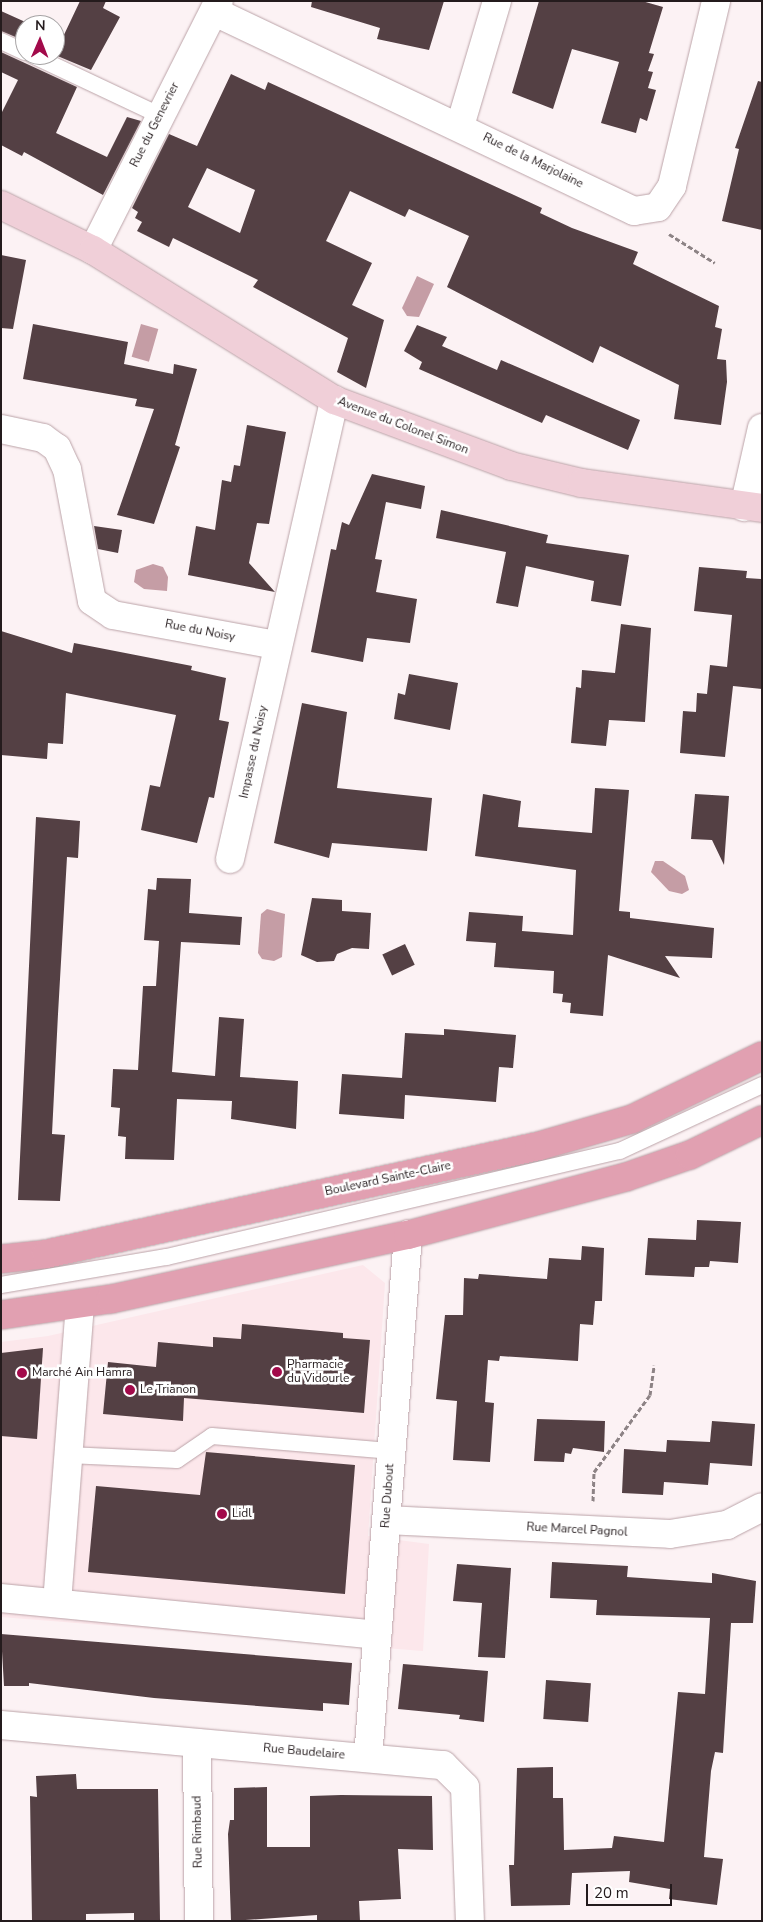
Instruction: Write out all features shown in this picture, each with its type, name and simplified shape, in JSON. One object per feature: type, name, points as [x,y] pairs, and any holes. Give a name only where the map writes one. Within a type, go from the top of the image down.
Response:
[{"type":"main road","name":"Avenue du Colonel Simon","points":[[1,205],[92,250],[334,400],[511,466],[582,483],[753,508]]},
{"type":"main road","name":"Boulevard Sainte-Claire","points":[[1,1259],[46,1254],[540,1146],[632,1119],[762,1056]]},
{"type":"main road","points":[[1,1315],[80,1306],[408,1235],[626,1177],[690,1155],[762,1120]]},
{"type":"street","points":[[460,126],[497,1]]},
{"type":"street","points":[[634,211],[658,207],[672,186],[716,1]]},
{"type":"street","name":"Rue de la Marjolaine","points":[[217,7],[634,211]]},
{"type":"street","name":"Rue du Genevrier","points":[[92,250],[159,115],[217,7]]},
{"type":"street","points":[[277,645],[334,400]]},
{"type":"street","points":[[753,508],[762,428]]},
{"type":"street","name":"Rue du Noisy","points":[[1,429],[43,438],[57,448],[67,469],[92,601],[112,615],[277,645]]},
{"type":"street","name":"Impasse du Noisy","points":[[230,859],[277,645]]},
{"type":"street","name":"Rue Dubout","points":[[368,1758],[408,1235]]},
{"type":"street","points":[[57,1604],[80,1306]]},
{"type":"street","name":"Rue Marcel Pagnol","points":[[386,1520],[693,1533],[728,1525],[762,1507]]},
{"type":"street","points":[[1,1598],[377,1635]]},
{"type":"street","name":"Rue Baudelaire","points":[[1,1725],[443,1765],[465,1788],[470,1921]]},
{"type":"street","name":"Rue Rimbaud","points":[[197,1743],[199,1921]]},
{"type":"lane","points":[[1,41],[15,47]]},
{"type":"lane","points":[[53,65],[159,115]]},
{"type":"lane","points":[[1,1285],[167,1257],[620,1151],[762,1085]]},
{"type":"lane","points":[[68,1454],[176,1460],[212,1436],[392,1451]]},
{"type":"path","points":[[634,211],[715,263]]},
{"type":"path","points":[[591,1530],[594,1472],[650,1395],[654,1365]]},
{"type":"shaded area","points":[[417,276],[434,284],[419,317],[407,316],[402,308]]},
{"type":"shaded area","points":[[141,324],[158,329],[149,362],[132,357]]},
{"type":"shaded area","points":[[153,564],[163,567],[168,577],[167,591],[144,589],[134,582],[136,570]]},
{"type":"shaded area","points":[[655,861],[663,861],[685,876],[689,890],[682,894],[669,891],[651,872]]},
{"type":"shaded area","points":[[267,909],[285,914],[282,957],[274,961],[262,959],[258,953],[261,914]]},
{"type":"shaded area","points":[[363,1265],[385,1283],[368,1536],[429,1544],[423,1651],[1,1617],[1,1342],[48,1336]]},
{"type":"building","points":[[80,1],[106,1],[103,8],[120,17],[91,70],[65,59],[65,33]]},
{"type":"building","points":[[312,1],[444,1],[429,50],[377,39],[380,28],[311,7]]},
{"type":"building","points":[[539,1],[642,1],[663,7],[649,53],[654,54],[648,71],[653,72],[648,88],[656,90],[647,121],[640,118],[636,133],[601,123],[619,62],[572,49],[553,109],[512,93]]},
{"type":"building","points":[[1,11],[15,17],[15,37],[1,31]]},
{"type":"building","points":[[1,52],[15,58],[15,65],[29,65],[77,87],[56,133],[107,157],[127,117],[141,121],[103,195],[24,152],[22,156],[1,145],[1,114],[18,80],[1,72]]},
{"type":"building","points":[[231,74],[265,90],[268,82],[542,208],[540,213],[572,228],[638,252],[633,264],[719,306],[715,327],[722,329],[717,359],[726,360],[727,382],[721,425],[674,419],[679,385],[600,346],[593,363],[447,287],[469,236],[409,209],[405,217],[350,191],[326,241],[372,263],[352,305],[384,320],[366,388],[337,372],[348,338],[253,287],[258,280],[173,238],[169,247],[137,231],[142,222],[135,218],[138,212],[132,208],[169,134],[197,146]],"holes":[[[207,168],[255,190],[240,233],[188,207]]]},
{"type":"building","points":[[758,81],[762,82],[762,230],[722,221],[739,149],[735,148]]},
{"type":"building","points":[[1,255],[26,260],[13,329],[1,328]]},
{"type":"building","points":[[33,324],[128,342],[124,364],[173,374],[174,364],[197,369],[175,445],[180,447],[154,524],[117,515],[154,409],[135,406],[137,399],[23,379]]},
{"type":"building","points":[[417,325],[447,337],[442,346],[497,370],[501,360],[640,420],[628,450],[546,415],[542,423],[419,369],[422,362],[404,351]]},
{"type":"building","points":[[247,425],[286,432],[269,524],[257,523],[249,563],[275,592],[188,575],[196,526],[215,530],[222,480],[231,482],[234,465],[240,466]]},
{"type":"building","points":[[372,474],[425,486],[421,509],[386,502],[375,559],[382,560],[376,592],[417,599],[410,643],[367,638],[363,662],[311,652],[331,549],[336,550],[342,522],[349,525]]},
{"type":"building","points":[[441,510],[548,535],[546,543],[629,555],[621,606],[591,601],[594,581],[526,566],[518,607],[496,603],[506,552],[436,538]]},
{"type":"building","points":[[94,526],[122,530],[118,553],[98,549]]},
{"type":"building","points":[[699,567],[747,571],[746,578],[761,579],[762,689],[733,686],[725,757],[680,753],[683,711],[696,712],[697,693],[707,694],[710,665],[727,667],[732,615],[694,611]]},
{"type":"building","points":[[621,624],[651,628],[645,722],[609,720],[606,746],[571,743],[576,687],[581,688],[582,670],[615,673]]},
{"type":"building","points":[[1,631],[72,653],[74,643],[192,666],[191,670],[226,678],[219,720],[229,722],[214,798],[209,797],[197,843],[141,830],[150,785],[160,787],[176,715],[66,693],[63,744],[48,743],[47,759],[1,755]]},
{"type":"building","points":[[409,674],[458,683],[450,730],[394,719],[398,693],[405,695]]},
{"type":"building","points":[[302,703],[347,712],[337,788],[432,798],[427,851],[332,843],[329,858],[274,843]]},
{"type":"building","points":[[595,788],[629,790],[619,911],[630,912],[630,918],[714,928],[712,958],[665,956],[680,978],[608,955],[603,1016],[570,1013],[571,1003],[562,1002],[563,994],[553,993],[554,971],[494,967],[496,943],[466,941],[469,912],[523,916],[522,931],[573,935],[576,870],[475,856],[483,794],[521,801],[518,827],[592,833]]},
{"type":"building","points":[[695,794],[729,796],[724,865],[712,840],[691,839]]},
{"type":"building","points":[[36,817],[80,821],[78,858],[67,857],[58,1014],[52,1134],[65,1135],[60,1201],[18,1200]]},
{"type":"building","points":[[157,878],[191,879],[189,913],[242,917],[240,945],[181,942],[172,1072],[215,1076],[219,1017],[244,1019],[240,1077],[298,1081],[296,1129],[231,1119],[232,1101],[177,1099],[174,1160],[125,1159],[126,1137],[118,1136],[120,1108],[111,1107],[113,1069],[138,1070],[143,986],[156,986],[159,941],[144,940],[148,889],[156,890]]},
{"type":"building","points":[[312,898],[342,900],[342,911],[371,913],[369,949],[352,948],[337,954],[334,961],[317,962],[301,955]]},
{"type":"building","points":[[405,944],[415,965],[392,975],[382,955]]},
{"type":"building","points":[[444,1029],[516,1035],[513,1068],[499,1067],[496,1102],[405,1095],[404,1119],[339,1114],[342,1074],[402,1078],[405,1033],[444,1035]]},
{"type":"building","points":[[697,1220],[741,1222],[738,1263],[710,1261],[709,1267],[695,1267],[694,1277],[645,1275],[648,1238],[696,1240]]},
{"type":"building","points":[[582,1246],[604,1248],[602,1301],[595,1301],[593,1325],[580,1324],[578,1361],[500,1356],[499,1361],[488,1360],[485,1402],[494,1403],[490,1462],[453,1460],[457,1401],[436,1399],[445,1315],[463,1315],[464,1278],[478,1279],[479,1274],[547,1279],[549,1258],[581,1260]]},
{"type":"building","name":"Pharmacie du Vidourle","points":[[242,1324],[343,1333],[343,1338],[370,1340],[364,1413],[184,1398],[183,1421],[103,1414],[108,1362],[156,1367],[158,1342],[213,1347],[213,1337],[241,1339]]},
{"type":"building","points":[[43,1348],[37,1439],[1,1436],[1,1353]]},
{"type":"building","points":[[537,1419],[605,1421],[604,1452],[573,1448],[571,1454],[565,1453],[564,1462],[534,1461]]},
{"type":"building","points":[[712,1421],[755,1424],[752,1466],[710,1463],[708,1485],[664,1482],[663,1495],[622,1493],[624,1449],[666,1452],[667,1440],[710,1442]]},
{"type":"building","name":"Lidl","points":[[206,1452],[355,1465],[345,1594],[88,1572],[96,1486],[200,1495]]},
{"type":"building","points":[[552,1562],[628,1566],[627,1577],[712,1583],[712,1573],[756,1581],[753,1623],[731,1623],[723,1753],[715,1752],[711,1771],[704,1857],[723,1859],[717,1905],[669,1899],[670,1889],[629,1882],[630,1871],[572,1873],[570,1905],[511,1906],[509,1865],[514,1865],[517,1768],[553,1767],[553,1798],[563,1798],[564,1850],[612,1848],[614,1836],[664,1842],[678,1692],[705,1694],[710,1618],[596,1615],[597,1600],[550,1598]]},
{"type":"building","points":[[457,1564],[511,1568],[505,1658],[478,1657],[482,1603],[453,1601]]},
{"type":"building","points":[[1,1634],[352,1663],[349,1705],[323,1703],[323,1711],[154,1698],[29,1683],[29,1686],[4,1686]]},
{"type":"building","points":[[403,1664],[488,1671],[484,1722],[459,1719],[460,1715],[398,1709]]},
{"type":"building","points":[[546,1680],[591,1683],[588,1722],[543,1719]]},
{"type":"building","points":[[76,1774],[77,1789],[158,1789],[160,1921],[134,1921],[134,1913],[86,1914],[86,1921],[32,1921],[30,1796],[37,1797],[36,1776]]},
{"type":"building","points":[[267,1787],[267,1847],[310,1847],[310,1796],[432,1796],[433,1850],[398,1849],[401,1899],[359,1901],[360,1921],[317,1921],[317,1915],[231,1921],[228,1834],[230,1820],[234,1820],[234,1788]]},
{"type":"place","name":"Pharmacie du Vidourle","points":[[277,1372]]},
{"type":"place","name":"Marché Ain Hamra","points":[[22,1373]]},
{"type":"place","name":"Le Trianon","points":[[130,1390]]},
{"type":"place","name":"Lidl","points":[[222,1514]]}]
